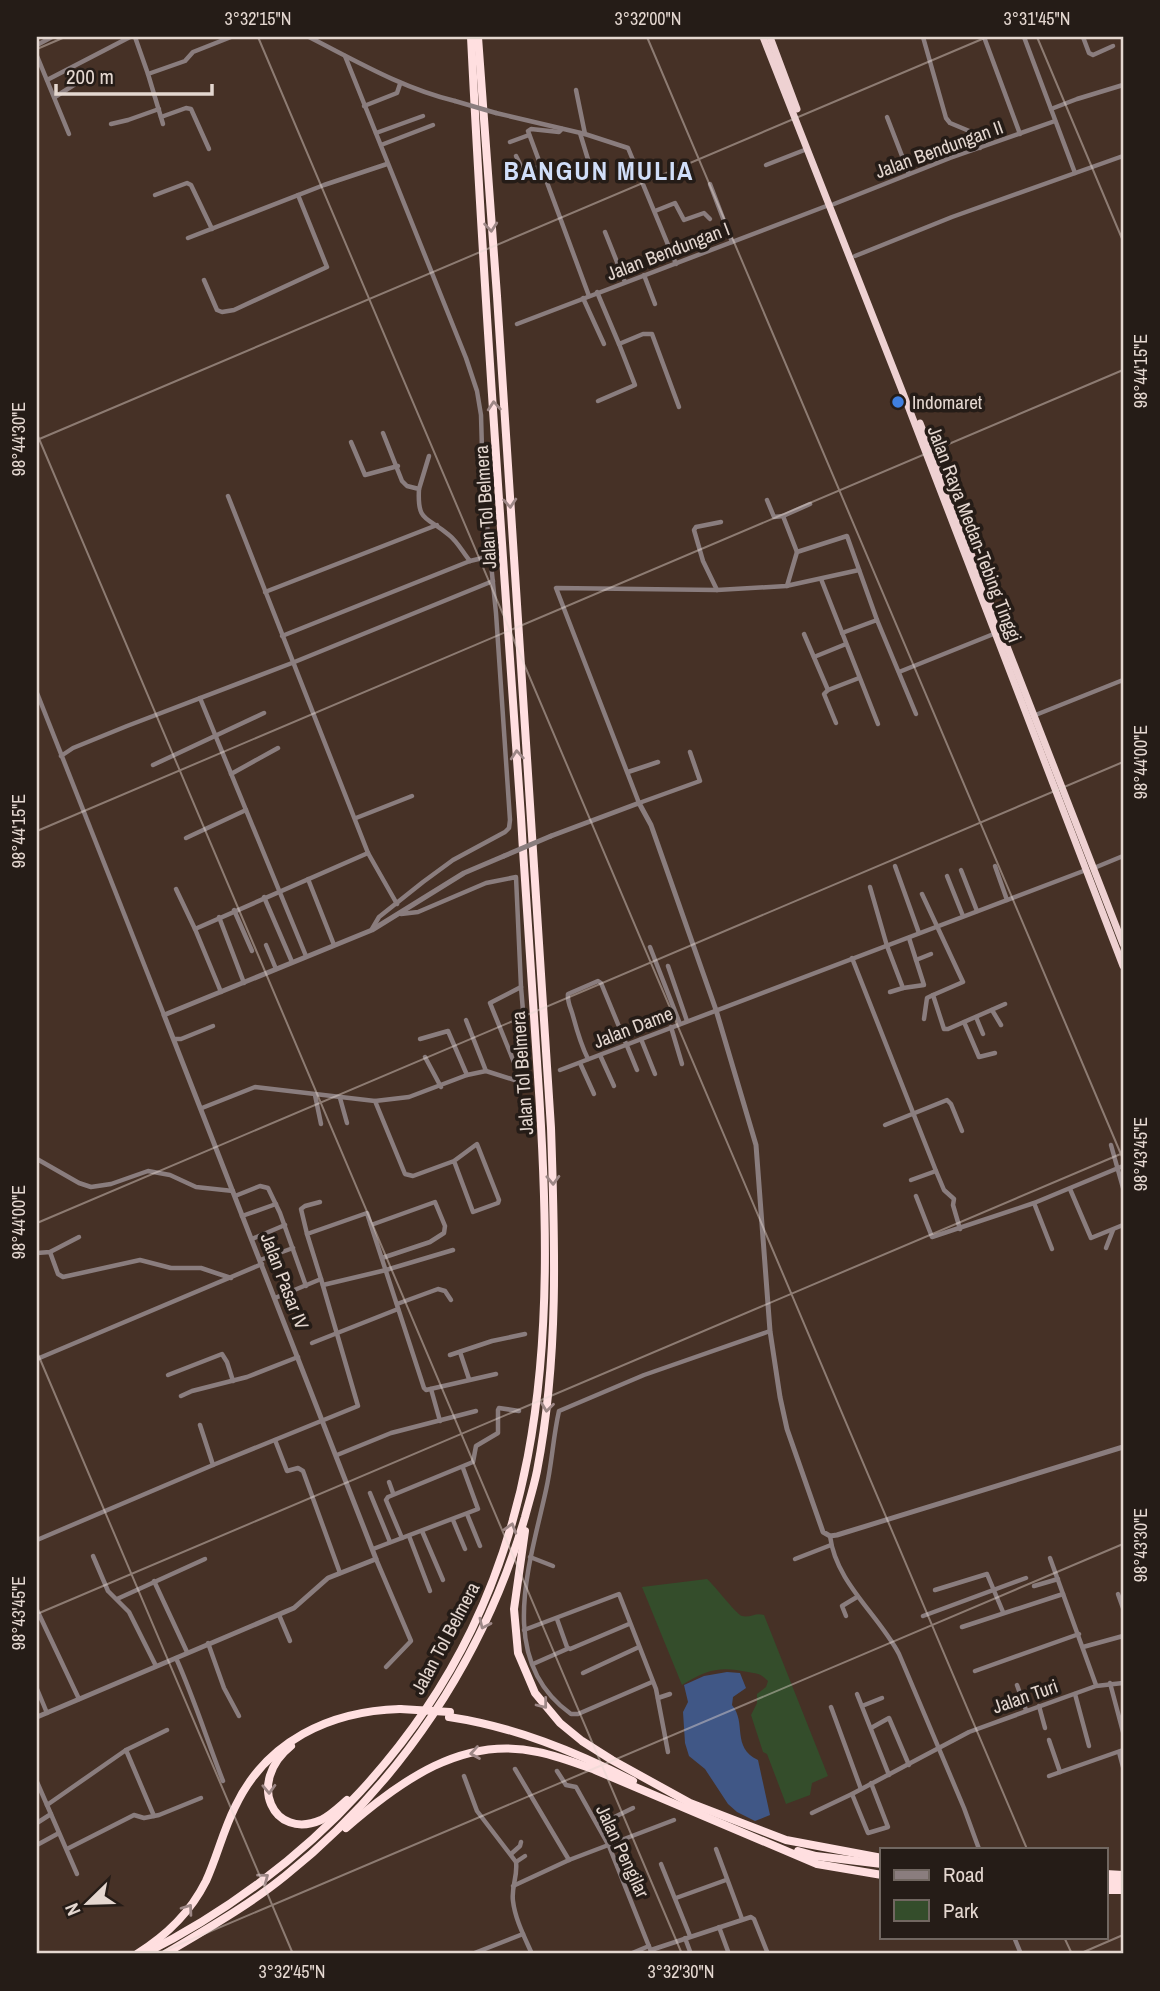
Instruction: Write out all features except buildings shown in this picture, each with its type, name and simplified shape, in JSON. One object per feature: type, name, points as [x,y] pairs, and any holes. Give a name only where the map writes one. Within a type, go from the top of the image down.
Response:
[{"type":"highway","name":"Jalan Tol Belmera","points":[[144,1954],[205,1920],[282,1865],[341,1812],[376,1775],[419,1719],[475,1623],[503,1555],[517,1510],[536,1415],[544,1325],[546,1247],[542,1129],[484,274],[471,37]]},
{"type":"highway","name":"Jalan Tol Belmera","points":[[165,1954],[252,1900],[299,1864],[344,1823],[409,1749],[453,1684],[478,1637],[505,1576],[537,1473],[547,1408],[554,1328],[555,1220],[497,296],[478,37]]},
{"type":"highway","name":"Jalan Raya Medan-Tebing Tinggi","points":[[763,37],[855,256],[1090,869],[1123,966]]},
{"type":"highway","name":"Jalan Raya Medan-Tebing Tinggi","points":[[770,37],[996,633],[1032,716]]},
{"type":"highway","name":"Jalan Raya Medan-Tebing Tinggi","points":[[1090,869],[1123,944]]},
{"type":"highway","points":[[537,1473],[519,1563],[514,1609],[518,1653],[526,1676],[548,1711],[582,1741],[690,1803]]},
{"type":"highway","points":[[137,1954],[166,1935],[187,1912],[206,1880],[235,1806],[257,1771],[274,1753],[302,1733],[327,1721],[370,1711],[449,1714],[511,1725],[547,1738],[690,1803],[786,1840],[880,1858]]},
{"type":"highway","points":[[376,1775],[331,1814],[309,1823],[288,1821],[275,1811],[267,1793],[272,1767],[297,1742],[312,1733],[349,1719],[400,1712]]},
{"type":"highway","points":[[449,1714],[552,1743],[702,1815]]},
{"type":"highway","points":[[299,1864],[412,1777],[442,1761],[465,1754],[523,1749],[564,1758],[817,1864],[880,1875]]},
{"type":"highway","points":[[768,1843],[816,1856],[880,1864]]},
{"type":"street","points":[[37,45],[52,37]]},
{"type":"street","points":[[47,80],[133,37],[148,74],[163,124]]},
{"type":"street","points":[[148,74],[185,61],[193,52],[231,37]]},
{"type":"street","points":[[309,37],[422,93],[582,133],[628,148],[676,264]]},
{"type":"street","points":[[930,37],[923,38],[946,118],[974,133],[980,148]]},
{"type":"street","points":[[984,37],[1020,134]]},
{"type":"street","points":[[1024,37],[1075,173]]},
{"type":"street","points":[[1083,37],[1090,54],[1113,46]]},
{"type":"street","points":[[37,56],[69,134]]},
{"type":"street","points":[[345,56],[477,391],[481,415],[510,824],[505,832],[453,860],[374,922],[372,930]]},
{"type":"street","points":[[55,97],[92,74]]},
{"type":"street","points":[[365,106],[397,93],[400,84]]},
{"type":"street","points":[[1051,109],[1123,85]]},
{"type":"street","points":[[576,90],[582,133],[593,176]]},
{"type":"street","points":[[160,117],[186,108],[191,109],[209,149]]},
{"type":"street","points":[[111,124],[159,109]]},
{"type":"street","points":[[376,133],[423,116]]},
{"type":"street","points":[[887,117],[909,174]]},
{"type":"street","name":"Jalan Bendungan II","points":[[832,204],[1055,121]]},
{"type":"street","points":[[381,145],[433,125]]},
{"type":"street","points":[[562,129],[556,132],[529,129],[529,135],[604,344]]},
{"type":"street","points":[[510,142],[529,135]]},
{"type":"street","points":[[766,165],[808,148]]},
{"type":"street","points":[[516,156],[524,172],[541,166]]},
{"type":"street","points":[[855,256],[1123,156]]},
{"type":"street","points":[[188,238],[387,164]]},
{"type":"street","points":[[155,195],[187,183],[191,185],[212,229]]},
{"type":"street","points":[[710,184],[732,242]]},
{"type":"street","points":[[204,280],[217,310],[222,312],[234,310],[327,267],[298,195]]},
{"type":"street","points":[[655,211],[675,203],[684,220],[703,213],[709,219]]},
{"type":"street","name":"Jalan Bendungan I","points":[[517,324],[832,204]]},
{"type":"street","points":[[605,232],[625,282]]},
{"type":"street","points":[[644,275],[655,304]]},
{"type":"street","points":[[597,292],[635,385],[598,401]]},
{"type":"street","points":[[619,344],[643,334],[652,334],[679,407]]},
{"type":"street","points":[[383,433],[405,484],[419,489]]},
{"type":"street","points":[[351,442],[365,475],[398,466]]},
{"type":"street","points":[[429,456],[419,489],[418,509],[429,523],[437,526],[456,542],[470,562]]},
{"type":"street","points":[[228,496],[368,853],[397,904]]},
{"type":"street","points":[[767,500],[774,517],[783,516],[810,504]]},
{"type":"street","points":[[783,516],[797,552],[786,586]]},
{"type":"street","points":[[717,590],[703,561],[694,530],[696,527],[721,522]]},
{"type":"street","points":[[265,592],[437,526]]},
{"type":"street","points":[[797,552],[847,536],[877,620],[916,714]]},
{"type":"street","points":[[282,636],[491,556]]},
{"type":"street","points":[[859,570],[786,586],[717,590],[556,588],[639,803],[660,850],[716,1010],[756,1144],[770,1331],[787,1429],[819,1527],[830,1536],[831,1545],[858,1597],[895,1647],[939,1746],[979,1848]]},
{"type":"street","points":[[821,579],[878,724]]},
{"type":"street","points":[[61,756],[73,748],[127,726],[292,663],[493,581]]},
{"type":"street","points":[[842,633],[877,620]]},
{"type":"street","points":[[899,672],[996,633]]},
{"type":"street","points":[[804,634],[828,690]]},
{"type":"street","points":[[814,657],[846,644]]},
{"type":"street","points":[[836,723],[824,695],[828,690],[859,678]]},
{"type":"street","points":[[1032,716],[1123,681]]},
{"type":"street","points":[[37,692],[164,1015],[372,930],[464,873],[551,836],[700,781],[690,752]]},
{"type":"street","points":[[200,698],[306,956]]},
{"type":"street","points":[[153,765],[264,713]]},
{"type":"street","points":[[231,774],[278,748]]},
{"type":"street","points":[[628,772],[658,762]]},
{"type":"street","points":[[356,818],[412,796]]},
{"type":"street","points":[[186,838],[246,810]]},
{"type":"street","points":[[195,929],[280,889],[368,853]]},
{"type":"street","name":"Jalan Dame","points":[[560,1070],[1123,856]]},
{"type":"street","points":[[895,866],[919,933]]},
{"type":"street","points":[[995,866],[1007,900]]},
{"type":"street","points":[[961,870],[977,911]]},
{"type":"street","points":[[947,876],[963,916]]},
{"type":"street","points":[[202,1108],[255,1087],[375,1101],[409,1097],[467,1075],[486,1071],[522,1083],[529,1082],[516,877],[486,883],[418,912],[401,914]]},
{"type":"street","points":[[308,879],[334,945]]},
{"type":"street","points":[[870,887],[887,946],[903,988]]},
{"type":"street","points":[[176,889],[221,992]]},
{"type":"street","points":[[922,894],[963,982],[927,998],[924,1019]]},
{"type":"street","points":[[264,897],[292,962]]},
{"type":"street","points":[[234,910],[252,951]]},
{"type":"street","points":[[219,917],[244,983]]},
{"type":"street","points":[[890,992],[925,985],[909,938]]},
{"type":"street","points":[[266,945],[276,969]]},
{"type":"street","points":[[650,947],[680,1024]]},
{"type":"street","points":[[916,960],[931,954]]},
{"type":"street","points":[[852,958],[944,1190],[954,1199],[953,1205],[960,1229]]},
{"type":"street","points":[[668,966],[687,1021]]},
{"type":"street","points":[[588,1059],[566,998],[568,994],[598,981],[636,1070]]},
{"type":"street","points":[[521,987],[490,1003],[522,1083]]},
{"type":"street","points":[[933,995],[944,1028],[948,1029],[1005,1004]]},
{"type":"street","points":[[992,1010],[1001,1025]]},
{"type":"street","name":"Jalan Pasar IV","points":[[164,1015],[376,1559]]},
{"type":"street","points":[[976,1017],[983,1034]]},
{"type":"street","points":[[466,1020],[486,1071]]},
{"type":"street","points":[[964,1022],[979,1058],[995,1053]]},
{"type":"street","points":[[174,1039],[181,1039],[213,1026]]},
{"type":"street","points":[[671,1027],[682,1064]]},
{"type":"street","points":[[420,1039],[448,1031],[467,1075]]},
{"type":"street","points":[[641,1039],[655,1074]]},
{"type":"street","points":[[600,1055],[614,1086]]},
{"type":"street","points":[[425,1057],[441,1087]]},
{"type":"street","points":[[580,1063],[594,1094]]},
{"type":"street","points":[[315,1095],[321,1124]]},
{"type":"street","points":[[340,1098],[347,1123]]},
{"type":"street","points":[[885,1125],[948,1100],[962,1131]]},
{"type":"street","points":[[375,1101],[405,1174],[413,1176],[454,1160],[477,1144],[498,1203],[473,1212],[454,1160]]},
{"type":"street","points":[[1111,1145],[1123,1188]]},
{"type":"street","points":[[37,1159],[79,1183],[91,1186],[111,1184],[148,1171],[170,1175],[196,1187],[234,1194],[264,1186],[285,1225],[306,1286]]},
{"type":"street","points":[[916,1196],[931,1237],[1034,1203],[1123,1166]]},
{"type":"street","points":[[911,1180],[936,1171]]},
{"type":"street","points":[[1070,1189],[1091,1237],[1123,1225]]},
{"type":"street","points":[[37,1540],[322,1419],[359,1406],[301,1209],[320,1202]]},
{"type":"street","points":[[371,1225],[435,1202],[445,1226],[444,1233],[430,1242],[382,1258]]},
{"type":"street","points":[[1034,1203],[1052,1250]]},
{"type":"street","points":[[242,1216],[276,1204]]},
{"type":"street","points":[[307,1234],[365,1213],[424,1388],[431,1389],[496,1374]]},
{"type":"street","points":[[252,1239],[285,1225]]},
{"type":"street","points":[[1106,1248],[1113,1229]]},
{"type":"street","points":[[37,1253],[50,1252],[79,1237]]},
{"type":"street","points":[[37,1359],[231,1278],[293,1248]]},
{"type":"street","points":[[275,1298],[306,1286],[386,1270],[453,1250]]},
{"type":"street","points":[[50,1252],[58,1273],[63,1277],[140,1260],[171,1268],[201,1268],[231,1278]]},
{"type":"street","points":[[312,1343],[438,1289],[445,1291],[451,1300]]},
{"type":"street","points":[[652,1682],[574,1714],[561,1706],[549,1692],[527,1651],[523,1595],[550,1475],[559,1411],[644,1375],[770,1331]]},
{"type":"street","points":[[450,1355],[492,1341],[525,1334]]},
{"type":"street","points":[[460,1352],[469,1379]]},
{"type":"street","points":[[168,1375],[222,1354],[233,1381]]},
{"type":"street","points":[[181,1396],[233,1381],[298,1357]]},
{"type":"street","points":[[431,1389],[440,1421]]},
{"type":"street","points":[[402,1538],[386,1500],[393,1493],[473,1462],[476,1446],[498,1433],[499,1408],[519,1411]]},
{"type":"street","points":[[337,1455],[391,1433],[476,1411]]},
{"type":"street","points":[[200,1425],[213,1465]]},
{"type":"street","points":[[275,1440],[287,1471],[298,1468],[303,1471],[340,1573]]},
{"type":"street","points":[[830,1536],[1123,1447]]},
{"type":"street","points":[[373,1549],[478,1509],[463,1468]]},
{"type":"street","points":[[389,1482],[393,1493]]},
{"type":"street","points":[[370,1493],[390,1542]]},
{"type":"street","points":[[467,1514],[480,1546]]},
{"type":"street","points":[[453,1520],[465,1549]]},
{"type":"street","points":[[422,1531],[443,1580]]},
{"type":"street","points":[[409,1536],[429,1591]]},
{"type":"street","points":[[795,1559],[831,1545]]},
{"type":"street","points":[[93,1556],[108,1591],[129,1612],[156,1666]]},
{"type":"street","points":[[530,1557],[553,1566]]},
{"type":"street","points":[[1050,1558],[1096,1686]]},
{"type":"street","points":[[117,1599],[205,1559]]},
{"type":"street","points":[[37,1717],[279,1615],[302,1604],[318,1585],[376,1559],[411,1641],[386,1667]]},
{"type":"street","points":[[935,1590],[987,1574],[1003,1612]]},
{"type":"street","points":[[923,1616],[1026,1578]]},
{"type":"street","points":[[1034,1586],[1058,1579]]},
{"type":"street","points":[[154,1581],[187,1653]]},
{"type":"street","points":[[524,1630],[619,1594],[658,1698],[668,1752]]},
{"type":"street","points":[[962,1627],[1063,1594]]},
{"type":"street","points":[[1118,1594],[1123,1608]]},
{"type":"street","points":[[846,1616],[842,1606],[858,1597]]},
{"type":"street","points":[[37,1611],[79,1699]]},
{"type":"street","points":[[279,1615],[289,1641]]},
{"type":"street","points":[[557,1619],[568,1649]]},
{"type":"street","points":[[533,1664],[629,1624]]},
{"type":"street","points":[[975,1671],[1079,1634]]},
{"type":"street","points":[[1083,1647],[1123,1636]]},
{"type":"street","points":[[208,1643],[239,1716]]},
{"type":"street","points":[[583,1673],[639,1647]]},
{"type":"street","points":[[177,1658],[201,1716],[223,1781]]},
{"type":"street","points":[[1110,1683],[1123,1732]]},
{"type":"street","name":"Jalan Turi","points":[[812,1813],[909,1765],[939,1746],[1026,1710],[1096,1686],[1123,1683]]},
{"type":"street","points":[[1017,1685],[1026,1710]]},
{"type":"street","points":[[37,1689],[47,1713]]},
{"type":"street","points":[[658,1698],[670,1694]]},
{"type":"street","points":[[857,1694],[889,1775]]},
{"type":"street","points":[[1074,1694],[1089,1746]]},
{"type":"street","points":[[862,1706],[882,1698]]},
{"type":"street","points":[[1039,1706],[1045,1728]]},
{"type":"street","points":[[831,1707],[861,1789]]},
{"type":"street","points":[[871,1728],[889,1718],[909,1765]]},
{"type":"street","points":[[47,1805],[126,1750],[167,1730]]},
{"type":"street","points":[[1049,1740],[1059,1772]]},
{"type":"street","points":[[126,1750],[154,1816]]},
{"type":"street","points":[[1049,1776],[1121,1751],[1123,1767]]},
{"type":"street","points":[[515,1769],[569,1860]]},
{"type":"street","name":"Jalan Pengilar","points":[[557,1771],[566,1785],[576,1787],[598,1825],[651,1950]]},
{"type":"street","points":[[464,1776],[477,1811],[516,1862],[513,1902],[531,1954]]},
{"type":"street","points":[[37,1782],[77,1874]]},
{"type":"street","points":[[852,1794],[868,1833],[888,1827],[871,1783]]},
{"type":"street","points":[[67,1849],[134,1815],[144,1818],[154,1816],[201,1798]]},
{"type":"street","points":[[598,1825],[633,1808]]},
{"type":"street","points":[[37,1823],[51,1814]]},
{"type":"street","points":[[513,1886],[569,1860],[674,1820]]},
{"type":"street","points":[[37,1846],[59,1833]]},
{"type":"street","points":[[511,1854],[521,1842]]},
{"type":"street","points":[[716,1849],[743,1919]]},
{"type":"street","points":[[516,1862],[525,1856]]},
{"type":"street","points":[[661,1864],[676,1898],[691,1954]]},
{"type":"street","points":[[676,1898],[726,1880]]},
{"type":"street","points":[[630,1954],[651,1950],[748,1917],[754,1919],[768,1954]]},
{"type":"street","points":[[719,1927],[729,1954]]},
{"type":"street","points":[[472,1954],[523,1934]]},
{"type":"green space","points":[[707,1579],[742,1616],[764,1615],[828,1776],[812,1783],[810,1795],[786,1804],[767,1754],[763,1752],[751,1715],[757,1703],[757,1694],[766,1687],[768,1681],[765,1678],[738,1670],[722,1669],[699,1675],[682,1685],[642,1587]]},
{"type":"water","points":[[740,1673],[746,1688],[733,1697],[732,1705],[739,1719],[742,1742],[750,1755],[758,1760],[770,1815],[755,1821],[728,1804],[705,1769],[689,1756],[685,1743],[683,1712],[688,1702],[684,1685],[704,1676]]},
{"type":"place","name":"Indomaret","points":[[898,402]]},
{"type":"district","name":"BANGUN MULIA","points":[[599,170]]}]
